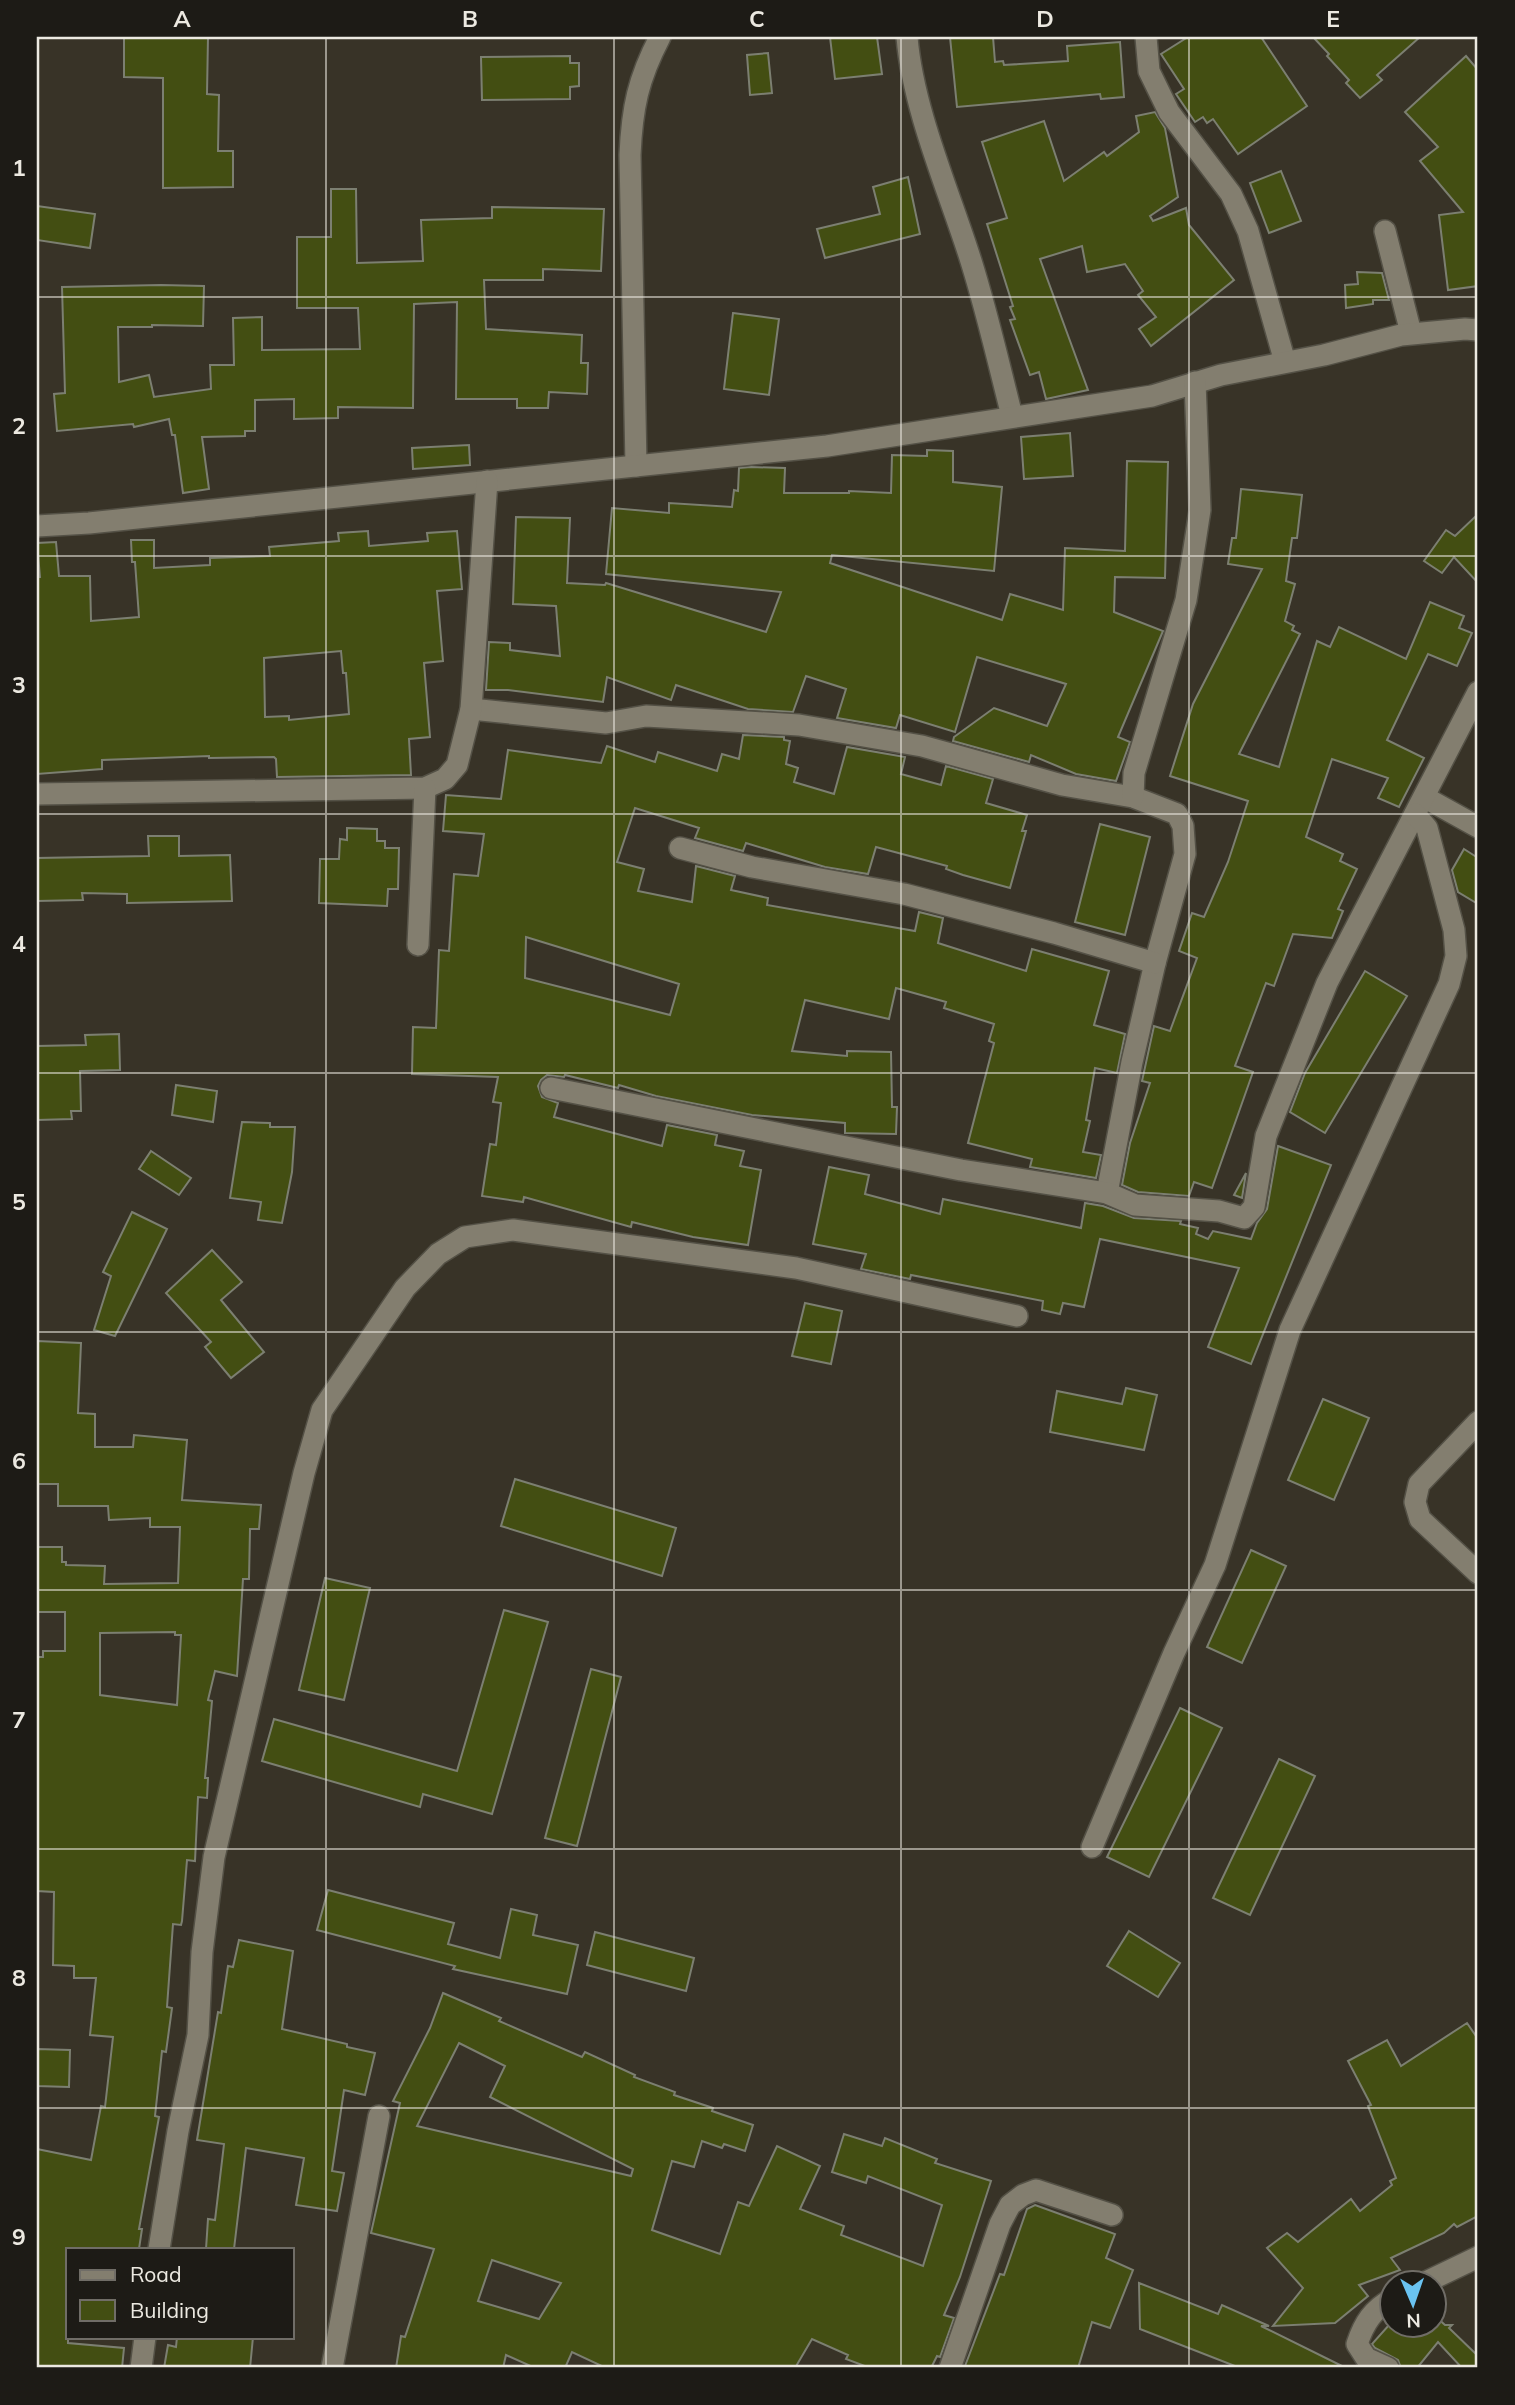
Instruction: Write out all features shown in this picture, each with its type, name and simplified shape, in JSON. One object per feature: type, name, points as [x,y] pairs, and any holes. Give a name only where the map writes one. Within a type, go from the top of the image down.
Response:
[{"type":"street","points":[[636,466],[630,155],[632,116],[638,90],[660,37]]},
{"type":"street","points":[[907,37],[908,55],[926,123],[972,264],[1012,416]]},
{"type":"street","points":[[1146,37],[1149,71],[1168,112],[1231,194],[1248,231],[1285,362]]},
{"type":"street","points":[[1385,231],[1411,333]]},
{"type":"street","points":[[37,526],[89,523],[827,446],[1152,396],[1195,382],[1411,333],[1478,330]]},
{"type":"street","points":[[1133,797],[1135,773],[1186,600],[1200,510],[1195,382]]},
{"type":"street","points":[[37,794],[425,788],[445,779],[457,765],[471,709],[487,481]]},
{"type":"street","points":[[551,1088],[961,1170],[1107,1193],[1135,1205],[1219,1211],[1244,1218],[1254,1207],[1266,1136],[1327,983],[1478,692]]},
{"type":"street","points":[[471,709],[606,723],[646,716],[799,725],[922,746],[1062,785],[1133,797],[1170,809],[1177,814],[1183,826],[1185,855],[1154,963],[1107,1193]]},
{"type":"street","points":[[418,945],[425,788]]},
{"type":"street","points":[[1419,805],[1478,827]]},
{"type":"street","points":[[1092,1847],[1174,1653],[1215,1565],[1290,1330],[1449,984],[1456,956],[1454,930],[1419,805]]},
{"type":"street","points":[[680,848],[752,867],[904,894],[1054,933],[1154,963]]},
{"type":"street","points":[[159,2248],[178,2131],[198,2035],[202,1952],[214,1857],[304,1473],[322,1409],[405,1289],[438,1254],[466,1237],[513,1230],[796,1268],[1017,1316]]},
{"type":"street","points":[[1478,1422],[1419,1483],[1415,1502],[1420,1519],[1478,1573]]},
{"type":"street","points":[[332,2368],[379,2116]]},
{"type":"street","points":[[950,2368],[1000,2224],[1010,2205],[1023,2195],[1036,2190],[1112,2215]]},
{"type":"street","points":[[1448,2272],[1478,2257]]},
{"type":"street","points":[[1378,2309],[1364,2322],[1357,2344],[1366,2358],[1388,2368]]},
{"type":"street","points":[[141,2368],[145,2338]]},
{"type":"building","points":[[124,37],[208,37],[207,94],[219,95],[218,151],[233,151],[233,187],[163,188],[163,78],[124,77]]},
{"type":"building","points":[[830,37],[877,37],[882,74],[835,79]]},
{"type":"building","points":[[950,37],[993,37],[995,62],[1003,61],[1004,65],[1068,61],[1067,46],[1120,42],[1124,97],[1101,99],[1100,94],[957,107]]},
{"type":"building","points":[[1188,37],[1261,37],[1307,106],[1238,154],[1213,119],[1207,123],[1203,117],[1195,122],[1176,94],[1184,89],[1161,54]]},
{"type":"building","points":[[1313,37],[1420,37],[1377,75],[1382,80],[1360,98],[1346,83],[1349,80],[1327,56],[1329,54]]},
{"type":"building","points":[[768,53],[772,93],[750,95],[747,55]]},
{"type":"building","points":[[570,56],[570,63],[579,63],[579,86],[570,87],[570,99],[482,100],[481,57]]},
{"type":"building","points":[[1466,56],[1478,70],[1478,286],[1448,290],[1439,215],[1463,212],[1420,161],[1438,147],[1405,112]]},
{"type":"building","points":[[1155,112],[1165,128],[1178,197],[1150,216],[1153,221],[1186,208],[1189,225],[1234,280],[1151,346],[1139,329],[1156,317],[1138,295],[1143,291],[1125,264],[1087,272],[1082,246],[1040,259],[1088,390],[1046,399],[1039,372],[1030,375],[1010,320],[1015,319],[1010,307],[1013,306],[987,224],[1007,218],[982,142],[1044,121],[1064,181],[1104,152],[1107,156],[1139,132],[1136,116]]},
{"type":"building","points":[[1281,171],[1301,221],[1269,233],[1250,183]]},
{"type":"building","points":[[908,177],[920,234],[825,258],[817,229],[880,214],[873,187]]},
{"type":"building","points":[[331,189],[356,189],[357,263],[423,261],[421,220],[492,218],[492,207],[604,209],[601,271],[543,269],[543,280],[484,280],[486,329],[582,335],[581,363],[588,363],[587,394],[549,392],[548,408],[517,408],[517,399],[456,399],[457,302],[414,304],[413,408],[338,407],[338,418],[294,419],[294,399],[255,400],[255,431],[245,431],[245,436],[202,437],[209,489],[183,493],[175,435],[172,435],[169,419],[134,427],[133,424],[57,431],[54,394],[65,393],[62,287],[204,286],[203,326],[118,327],[119,382],[149,375],[154,397],[211,389],[210,365],[234,365],[233,318],[262,317],[262,350],[360,349],[358,308],[297,308],[297,237],[331,237]]},
{"type":"building","points":[[37,206],[95,214],[90,248],[37,240]]},
{"type":"building","points":[[1357,272],[1382,273],[1389,300],[1373,300],[1373,304],[1346,308],[1345,285],[1358,284]]},
{"type":"building","points":[[733,313],[779,319],[769,395],[724,389]]},
{"type":"building","points":[[1070,433],[1073,476],[1024,479],[1021,437]]},
{"type":"building","points":[[469,445],[470,465],[413,469],[412,448]]},
{"type":"building","points":[[927,450],[953,451],[953,482],[1002,487],[994,571],[832,555],[830,563],[1002,620],[1010,594],[1063,610],[1065,548],[1125,551],[1127,461],[1168,462],[1165,578],[1115,577],[1114,612],[1163,631],[1118,737],[1130,742],[1116,781],[1076,774],[1031,755],[1029,762],[953,741],[954,737],[994,708],[1047,726],[1066,684],[977,657],[955,732],[900,715],[896,728],[837,718],[846,689],[806,676],[793,712],[748,709],[676,685],[671,700],[607,677],[603,702],[508,690],[486,690],[489,642],[510,643],[510,650],[560,656],[556,606],[513,604],[516,517],[570,518],[567,583],[606,583],[766,632],[781,592],[606,574],[612,508],[669,513],[669,503],[732,507],[734,490],[738,491],[739,468],[751,467],[785,468],[784,493],[891,493],[892,455],[927,456]]},
{"type":"building","points":[[1241,489],[1302,495],[1297,538],[1292,538],[1286,581],[1295,584],[1285,621],[1294,626],[1292,630],[1300,634],[1239,754],[1279,767],[1317,641],[1330,647],[1339,627],[1406,659],[1430,602],[1464,616],[1459,628],[1472,633],[1457,666],[1428,654],[1387,740],[1424,758],[1399,807],[1378,798],[1388,778],[1332,759],[1306,837],[1343,854],[1340,861],[1357,869],[1338,909],[1343,911],[1332,938],[1293,934],[1274,986],[1266,983],[1235,1066],[1253,1072],[1212,1188],[1194,1182],[1189,1196],[1138,1192],[1122,1185],[1130,1143],[1150,1083],[1142,1081],[1154,1026],[1170,1031],[1197,958],[1179,951],[1192,913],[1204,917],[1228,862],[1248,801],[1170,776],[1193,704],[1262,569],[1228,564],[1232,538],[1236,538]]},
{"type":"building","points":[[1478,514],[1478,583],[1454,557],[1442,573],[1424,561],[1446,530],[1455,536]]},
{"type":"building","points":[[368,531],[369,546],[428,541],[427,533],[457,531],[462,589],[437,591],[443,661],[424,663],[430,737],[409,739],[411,775],[277,777],[274,757],[209,756],[102,760],[102,769],[37,774],[37,577],[40,577],[37,543],[56,542],[59,576],[90,576],[91,621],[139,617],[131,540],[154,540],[154,568],[210,565],[210,558],[270,556],[269,547],[339,541],[338,533]],"holes":[[[341,651],[343,673],[346,673],[349,714],[289,720],[289,716],[265,717],[264,658]]]},
{"type":"building","points":[[743,735],[784,737],[784,740],[790,741],[786,764],[798,768],[794,782],[834,794],[847,747],[905,757],[901,774],[941,785],[946,766],[993,779],[986,803],[1027,815],[1022,831],[1026,831],[1010,888],[963,875],[946,869],[947,866],[876,847],[868,874],[825,867],[746,843],[743,851],[695,838],[699,828],[635,808],[617,862],[644,869],[638,891],[692,902],[696,866],[735,876],[731,890],[768,898],[767,905],[915,931],[919,912],[943,918],[938,943],[1026,971],[1032,949],[1109,971],[1094,1025],[1125,1034],[1117,1073],[1095,1068],[1086,1120],[1090,1121],[1083,1152],[1101,1155],[1096,1178],[1030,1167],[1032,1159],[968,1143],[994,1043],[989,1041],[994,1024],[944,1008],[946,1002],[896,988],[889,1019],[805,1000],[792,1051],[847,1056],[847,1051],[891,1052],[892,1107],[897,1107],[896,1134],[845,1133],[845,1123],[752,1115],[565,1075],[547,1075],[541,1080],[538,1086],[542,1097],[558,1103],[554,1117],[662,1146],[667,1125],[717,1135],[715,1145],[744,1151],[740,1166],[761,1170],[748,1245],[693,1237],[632,1222],[631,1227],[524,1197],[523,1202],[482,1196],[490,1144],[496,1145],[501,1103],[493,1102],[498,1077],[412,1074],[413,1027],[436,1028],[439,950],[449,951],[454,874],[478,876],[484,834],[443,831],[446,795],[501,799],[508,750],[601,763],[607,746],[655,762],[658,752],[717,771],[722,754],[739,759]],"holes":[[[526,937],[679,984],[670,1015],[525,978]]]},
{"type":"building","points":[[1100,824],[1150,837],[1125,935],[1075,922]]},
{"type":"building","points":[[347,828],[377,829],[377,841],[385,841],[385,848],[399,848],[398,889],[388,889],[387,906],[319,903],[320,859],[339,859],[340,839],[347,840]]},
{"type":"building","points":[[148,836],[179,836],[179,856],[230,855],[232,901],[127,903],[127,894],[82,893],[83,900],[37,901],[37,858],[149,856]]},
{"type":"building","points":[[1464,849],[1478,858],[1478,904],[1458,892],[1452,870]]},
{"type":"building","points":[[1365,971],[1407,996],[1325,1133],[1290,1112],[1305,1073]]},
{"type":"building","points":[[119,1034],[120,1070],[80,1071],[81,1111],[71,1111],[72,1119],[37,1120],[37,1046],[86,1045],[85,1035]]},
{"type":"building","points":[[176,1085],[217,1091],[213,1122],[172,1115]]},
{"type":"building","points":[[242,1122],[270,1123],[270,1127],[295,1127],[292,1172],[282,1223],[258,1220],[261,1202],[230,1198]]},
{"type":"building","points":[[1278,1146],[1331,1165],[1251,1364],[1208,1347],[1239,1268],[1100,1239],[1084,1307],[1063,1303],[1060,1314],[1042,1310],[1043,1301],[911,1275],[910,1279],[861,1269],[866,1254],[813,1244],[829,1167],[869,1175],[865,1194],[940,1214],[943,1199],[1081,1228],[1085,1203],[1103,1206],[1134,1218],[1181,1221],[1180,1224],[1198,1228],[1196,1234],[1208,1239],[1213,1231],[1251,1239],[1257,1223],[1267,1209]]},
{"type":"building","points":[[151,1151],[191,1178],[179,1195],[139,1169]]},
{"type":"building","points":[[1246,1173],[1242,1198],[1234,1195]]},
{"type":"building","points":[[132,1212],[167,1229],[115,1336],[94,1330],[111,1276],[103,1272]]},
{"type":"building","points":[[212,1250],[242,1282],[221,1300],[264,1352],[231,1378],[205,1347],[211,1342],[166,1293]]},
{"type":"building","points":[[805,1303],[842,1311],[831,1364],[792,1356]]},
{"type":"building","points":[[37,1341],[81,1343],[78,1413],[95,1414],[95,1447],[133,1447],[134,1435],[187,1440],[182,1500],[261,1505],[259,1529],[250,1529],[249,1579],[243,1579],[237,1676],[215,1671],[208,1700],[212,1701],[205,1778],[208,1778],[207,1798],[198,1797],[195,1861],[187,1860],[181,1925],[173,1924],[167,2007],[172,2008],[166,2052],[162,2051],[155,2116],[159,2117],[139,2229],[142,2229],[139,2248],[66,2248],[68,2343],[124,2348],[122,2368],[37,2368],[37,2149],[91,2160],[101,2106],[105,2107],[113,2037],[90,2035],[96,1978],[74,1978],[74,1966],[53,1965],[54,1892],[37,1891],[37,1657],[43,1657],[43,1651],[65,1651],[65,1612],[37,1612],[37,1547],[62,1547],[62,1562],[66,1562],[66,1565],[105,1566],[104,1584],[178,1583],[180,1527],[150,1527],[150,1518],[109,1520],[108,1506],[58,1506],[58,1484],[37,1484]],"holes":[[[175,1632],[175,1635],[181,1635],[177,1705],[100,1695],[100,1633]]]},
{"type":"building","points":[[1126,1388],[1157,1395],[1144,1450],[1050,1432],[1057,1391],[1122,1404]]},
{"type":"building","points":[[1323,1399],[1369,1418],[1334,1500],[1288,1480]]},
{"type":"building","points":[[515,1479],[676,1528],[662,1576],[501,1526]]},
{"type":"building","points":[[1251,1550],[1286,1566],[1242,1663],[1207,1647]]},
{"type":"building","points":[[325,1578],[370,1588],[344,1700],[299,1690]]},
{"type":"building","points":[[504,1610],[548,1622],[492,1814],[423,1794],[420,1807],[262,1761],[274,1719],[457,1771]]},
{"type":"building","points":[[591,1669],[621,1677],[577,1846],[545,1838]]},
{"type":"building","points":[[1180,1708],[1222,1728],[1149,1877],[1107,1857]]},
{"type":"building","points":[[1279,1759],[1315,1776],[1250,1915],[1213,1898]]},
{"type":"building","points":[[328,1890],[454,1923],[448,1944],[500,1958],[511,1909],[537,1915],[533,1935],[578,1945],[567,1994],[453,1969],[455,1966],[317,1930]]},
{"type":"building","points":[[1129,1931],[1180,1963],[1158,1997],[1107,1966]]},
{"type":"building","points":[[595,1932],[694,1958],[686,1991],[587,1965]]},
{"type":"building","points":[[239,1940],[293,1951],[282,2029],[375,2053],[365,2095],[344,2090],[332,2171],[344,2173],[337,2211],[296,2205],[304,2158],[246,2148],[234,2248],[206,2248],[208,2219],[215,2220],[224,2144],[197,2140],[218,2012],[221,2013],[228,1966],[233,1967]]},
{"type":"building","points":[[443,1993],[582,2057],[585,2052],[635,2075],[634,2077],[675,2092],[674,2095],[753,2125],[745,2151],[724,2144],[722,2148],[702,2141],[694,2167],[672,2161],[652,2230],[720,2254],[738,2202],[749,2206],[777,2146],[820,2166],[800,2209],[844,2226],[841,2235],[923,2266],[942,2205],[868,2176],[866,2183],[832,2172],[844,2134],[882,2146],[885,2138],[937,2159],[935,2163],[991,2181],[960,2277],[944,2315],[954,2318],[940,2357],[937,2356],[931,2368],[870,2368],[846,2359],[848,2355],[812,2339],[795,2368],[606,2368],[572,2352],[565,2368],[535,2368],[506,2355],[503,2368],[396,2368],[401,2336],[405,2337],[434,2249],[371,2233],[400,2103],[393,2101],[430,2028]],"holes":[[[459,2043],[505,2066],[490,2097],[633,2169],[631,2176],[417,2126]],[[492,2260],[561,2283],[539,2319],[478,2301]]]},
{"type":"building","points":[[1467,2023],[1478,2039],[1478,2216],[1457,2227],[1454,2224],[1444,2233],[1391,2258],[1398,2268],[1378,2268],[1378,2278],[1359,2285],[1368,2296],[1335,2323],[1273,2326],[1303,2288],[1267,2248],[1287,2233],[1298,2242],[1351,2199],[1360,2211],[1392,2185],[1390,2181],[1396,2178],[1368,2106],[1371,2105],[1348,2061],[1387,2040],[1401,2066]]},
{"type":"building","points":[[37,2049],[70,2050],[69,2087],[37,2086]]},
{"type":"building","points":[[1035,2205],[1115,2234],[1106,2258],[1133,2270],[1110,2328],[1092,2322],[1078,2368],[965,2366],[1000,2274],[1004,2275],[1027,2209]]},
{"type":"building","points":[[1139,2283],[1218,2314],[1222,2305],[1269,2326],[1261,2326],[1346,2368],[1240,2368],[1140,2329]]},
{"type":"building","points":[[1448,2325],[1452,2325],[1449,2328],[1478,2356],[1478,2368],[1462,2368],[1438,2342],[1417,2368],[1401,2368],[1398,2360],[1372,2344],[1378,2337],[1448,2338]]},
{"type":"building","points":[[177,2338],[253,2338],[250,2368],[164,2368],[168,2345],[176,2347]]}]
